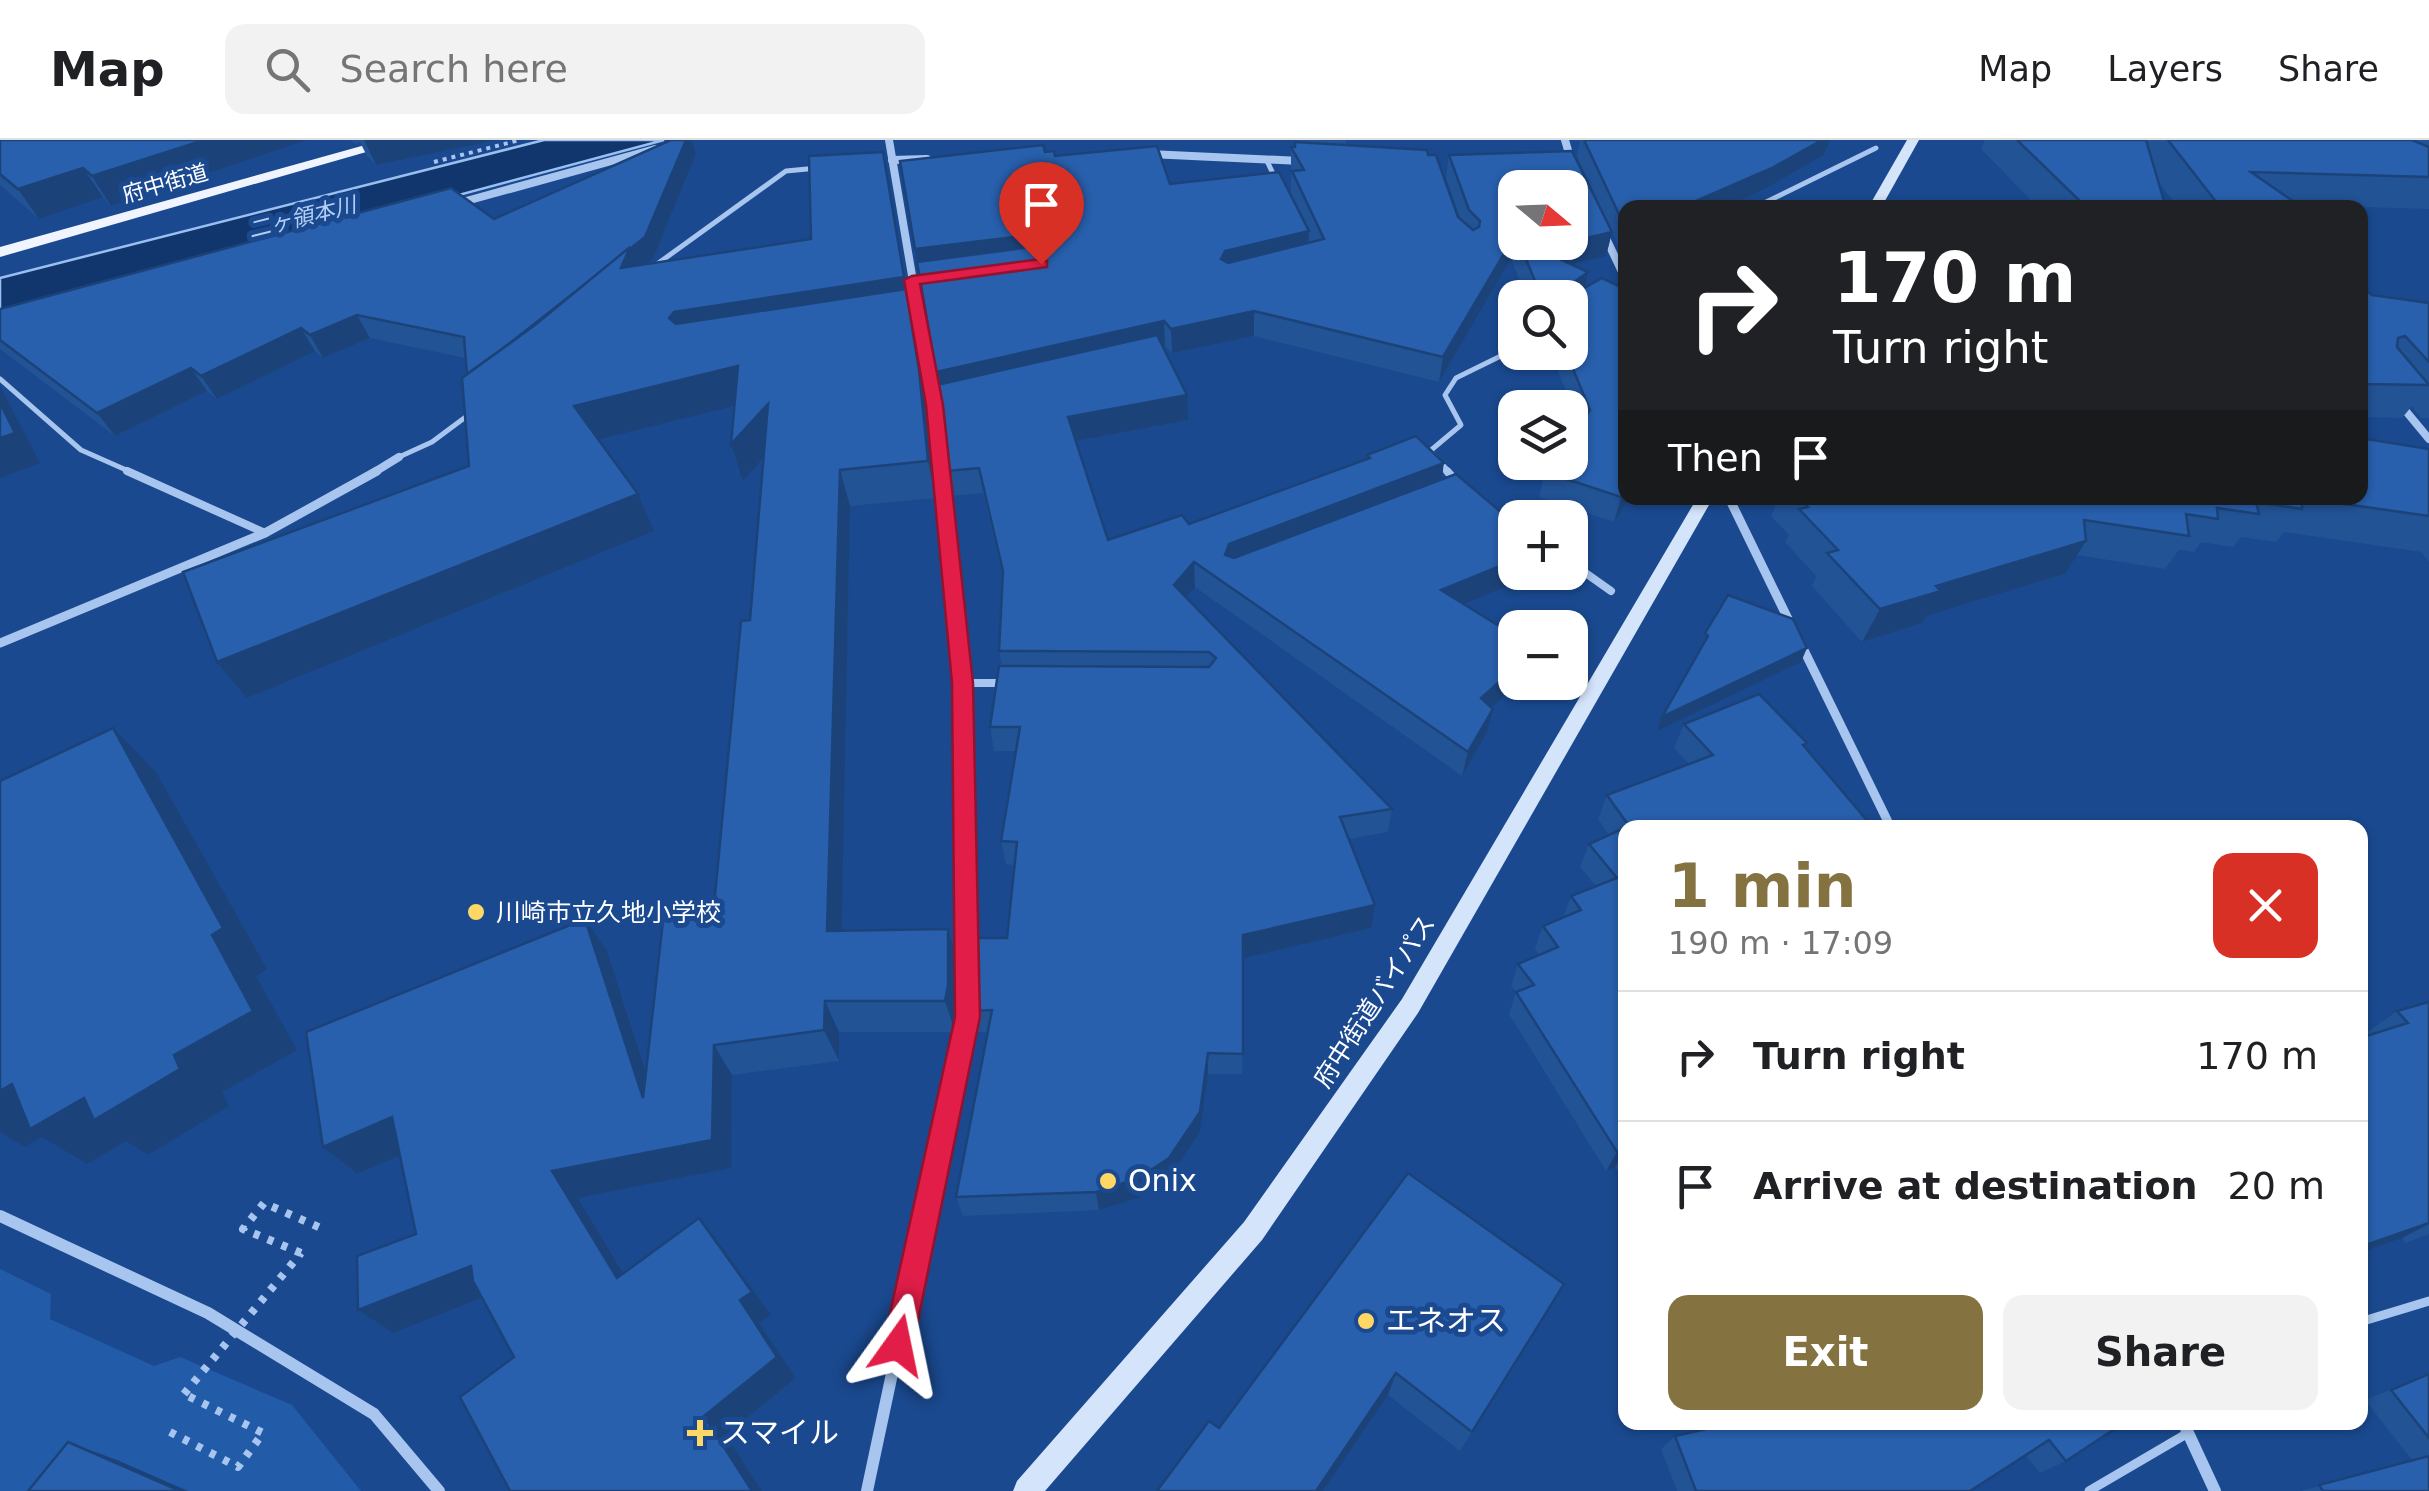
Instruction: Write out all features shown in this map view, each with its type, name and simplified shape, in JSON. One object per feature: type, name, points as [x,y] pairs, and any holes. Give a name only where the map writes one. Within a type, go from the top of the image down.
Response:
[{"type":"main road","name":"府中街道","points":[[0,252],[400,140]]},
{"type":"street","points":[[867,1491],[968,1017],[963,683],[934,405],[889,140]]},
{"type":"street","points":[[1553,166],[1572,166],[1565,140]]},
{"type":"street","points":[[1878,200],[1912,140]]},
{"type":"street","points":[[442,207],[670,145]]},
{"type":"street","points":[[1145,154],[1321,161]]},
{"type":"street","points":[[892,160],[929,159]]},
{"type":"street","points":[[1602,229],[1618,262]]},
{"type":"street","points":[[2389,390],[2427,434]]},
{"type":"street","points":[[0,643],[64,611],[264,534],[337,497],[399,457]]},
{"type":"street","name":"府中街道バイパス","points":[[1027,1491],[1253,1231],[1410,1006],[1701,505]]},
{"type":"street","points":[[1732,505],[1887,820]]},
{"type":"street","points":[[0,1216],[208,1312],[374,1414],[439,1491]]},
{"type":"street","points":[[2187,1430],[2215,1491]]},
{"type":"lane","points":[[1770,200],[1876,148]]},
{"type":"lane","points":[[1266,159],[1283,193]]},
{"type":"lane","points":[[874,162],[892,160]]},
{"type":"lane","points":[[643,274],[786,171],[821,167]]},
{"type":"lane","points":[[912,280],[930,278]]},
{"type":"lane","points":[[1610,286],[1618,281]]},
{"type":"lane","points":[[1444,494],[1462,487],[1430,451],[1461,425],[1444,395],[1456,378],[1498,358]]},
{"type":"lane","points":[[0,380],[81,450],[264,534]]},
{"type":"lane","points":[[399,457],[432,442],[475,410]]},
{"type":"lane","points":[[1588,575],[1611,591]]},
{"type":"lane","points":[[963,683],[1020,683]]},
{"type":"lane","points":[[2368,1320],[2429,1301]]},
{"type":"lane","points":[[2089,1491],[2183,1430]]},
{"type":"path","points":[[170,1432],[238,1467],[262,1433],[184,1394],[301,1253],[244,1229],[264,1204],[323,1229]]},
{"type":"shaded area","points":[[0,1269],[51,1294],[50,1319],[154,1366],[180,1357],[292,1405],[361,1491],[0,1491]]},
{"type":"water","name":"二ヶ領本川","points":[[544,140],[664,140],[0,318],[0,278]]},
{"type":"building","points":[[0,140],[204,140],[92,176],[83,168],[18,189],[0,174]]},
{"type":"building","points":[[671,140],[686,140],[645,237],[467,374],[464,337],[357,315],[310,335],[301,328],[201,376],[191,368],[97,413],[0,340],[0,309],[451,188],[494,219]]},
{"type":"building","points":[[1584,140],[1822,140],[1772,168],[1698,200],[1618,200],[1618,212]]},
{"type":"building","points":[[2017,140],[2146,140],[2164,200],[2079,200]]},
{"type":"building","points":[[2168,140],[2412,140],[2429,147],[2429,177],[2251,172],[2291,200],[2215,200]]},
{"type":"building","points":[[1295,142],[1427,150],[1428,155],[1436,155],[1458,217],[1473,230],[1480,221],[1469,210],[1449,155],[1572,151],[1581,170],[1498,170],[1500,260],[1443,357],[1254,311],[1171,329],[1164,321],[936,372],[917,262],[1039,246],[1044,238],[1038,234],[915,249],[900,161],[1043,145],[1045,152],[1054,151],[1055,156],[1157,146],[1170,184],[1279,172],[1309,231],[1225,251],[1221,259],[1228,263],[1324,239],[1292,171],[1304,170],[1291,147],[1295,147]]},
{"type":"building","points":[[883,152],[904,277],[674,312],[669,318],[676,324],[906,289],[928,461],[840,470],[827,931],[948,929],[945,1001],[825,1001],[824,1030],[714,1045],[712,1140],[552,1171],[617,1278],[699,1218],[752,1292],[740,1300],[777,1357],[704,1416],[752,1491],[510,1491],[460,1397],[514,1357],[473,1281],[471,1266],[358,1310],[357,1256],[416,1234],[392,1117],[323,1147],[306,1032],[585,919],[643,1098],[664,912],[714,906],[741,621],[750,620],[768,404],[731,444],[738,366],[574,406],[638,494],[217,662],[183,572],[469,466],[462,378],[535,325],[630,247],[621,268],[811,239],[809,156]]},
{"type":"building","points":[[1588,183],[1612,232],[1588,238]]},
{"type":"building","points":[[1526,260],[1562,260],[1588,272],[1577,280],[1535,280]]},
{"type":"building","points":[[1602,278],[1618,286],[1618,496],[1569,480],[1588,480],[1590,410],[1588,390],[1582,390],[1573,370],[1588,370],[1588,286]]},
{"type":"building","points":[[2368,292],[2429,303],[2429,362],[2405,336],[2398,338],[2397,347],[2429,385],[2368,384]]},
{"type":"building","points":[[1157,335],[1187,395],[1068,417],[1108,540],[1182,515],[1189,524],[1370,458],[1367,455],[1416,436],[1444,463],[1229,544],[1225,555],[1234,558],[1456,474],[1498,510],[1498,567],[1441,590],[1498,625],[1498,683],[1481,698],[1493,709],[1468,752],[1194,562],[1174,585],[1392,809],[1340,817],[1375,905],[1243,935],[1243,1054],[1208,1053],[1200,1112],[1169,1158],[1139,1178],[1096,1192],[956,1197],[992,1010],[969,1011],[971,938],[1007,938],[1017,842],[1001,841],[1020,727],[990,727],[999,666],[1209,667],[1216,658],[1209,652],[999,651],[1003,571],[979,468],[947,471],[937,385]]},
{"type":"building","points":[[0,403],[15,433],[0,438]]},
{"type":"building","points":[[2368,439],[2429,449],[2429,516],[2351,505],[2368,505]]},
{"type":"building","points":[[2257,505],[2259,514],[2217,508],[2218,519],[2186,514],[2189,536],[2084,520],[2086,541],[1936,586],[1941,591],[1880,609],[1827,553],[1838,550],[1799,509]]},
{"type":"building","points":[[1728,595],[1793,619],[1807,648],[1662,717],[1708,636],[1705,633]]},
{"type":"building","points":[[1759,694],[1807,743],[1803,745],[1867,820],[1625,820],[1607,795],[1713,755],[1684,724]]},
{"type":"building","points":[[113,728],[223,928],[212,935],[253,1011],[174,1055],[180,1069],[94,1120],[84,1098],[30,1129],[12,1084],[0,1091],[0,781]]},
{"type":"building","points":[[1618,831],[1617,1152],[1516,992],[1534,985],[1518,964],[1558,947],[1543,926],[1581,910],[1571,896],[1617,878],[1589,844]]},
{"type":"building","points":[[2429,1002],[2429,1223],[2368,1244],[2368,1036],[2408,1023],[2397,1011]]},
{"type":"building","points":[[1408,1173],[1564,1284],[1472,1432],[1396,1373],[1316,1491],[1157,1491],[1209,1421],[1219,1428]]},
{"type":"building","points":[[2429,1374],[2429,1438],[2391,1390]]},
{"type":"building","points":[[1702,1430],[2113,1430],[2066,1461],[2049,1440],[1970,1491],[1696,1491],[1675,1436]]},
{"type":"building","points":[[68,1442],[180,1491],[28,1491]]},
{"type":"building","points":[[2429,1456],[2429,1491],[2323,1491],[2319,1485]]},
{"type":"place","name":"川崎市立久地小学校","points":[[476,912]]},
{"type":"place","name":"Onix","points":[[1108,1181]]},
{"type":"place","name":"エネオス","points":[[1366,1321]]},
{"type":"place","name":"スマイル","points":[[700,1433]]},
{"type":"route","points":[[898,1345],[968,1017],[963,683],[934,405],[912,280],[1041,264]]}]
